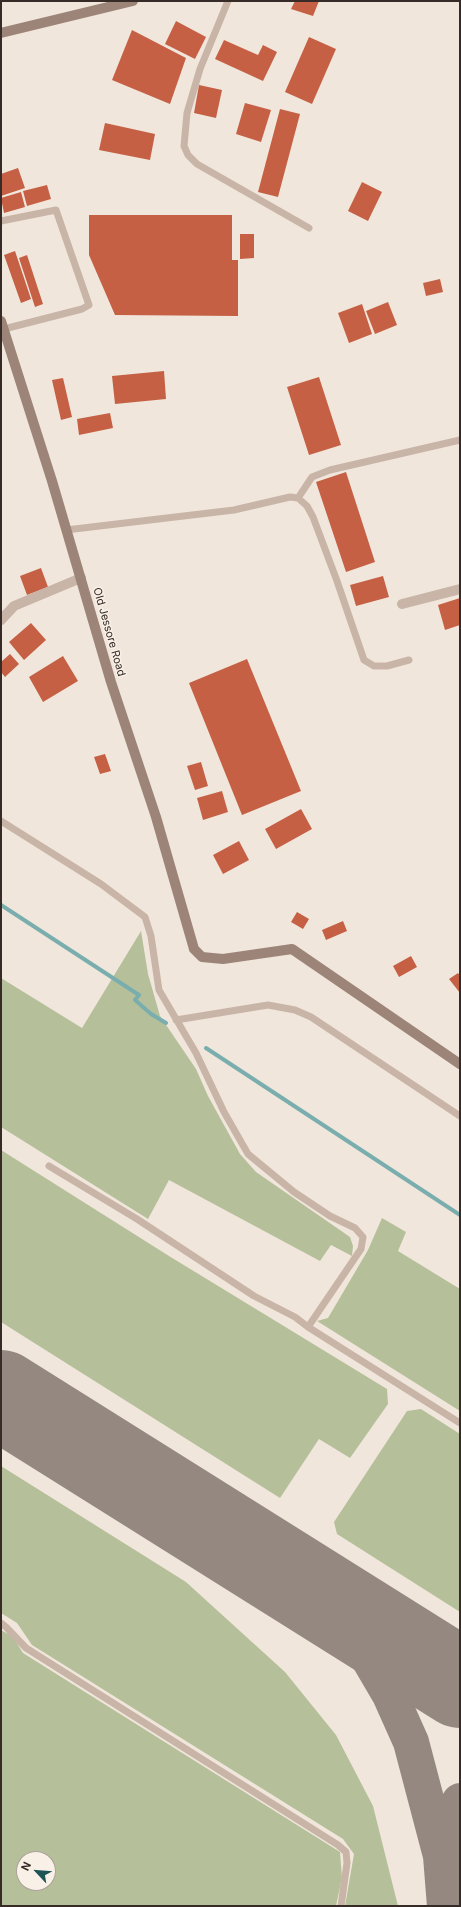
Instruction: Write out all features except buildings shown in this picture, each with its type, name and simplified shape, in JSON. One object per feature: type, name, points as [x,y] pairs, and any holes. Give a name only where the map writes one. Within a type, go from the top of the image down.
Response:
[{"type":"street","points":[[1,33],[133,1]]},
{"type":"street","name":"Old Jessore Road","points":[[2,325],[66,530],[111,682],[156,816],[194,949],[202,957],[222,959],[292,949],[460,1064]]},
{"type":"street","points":[[1,620],[14,606],[80,578]]},
{"type":"street","points":[[402,604],[460,588]]},
{"type":"lane","points":[[228,1],[200,69],[187,113],[184,146],[188,156],[197,164],[309,228]]},
{"type":"lane","points":[[1,221],[56,210],[89,305],[82,309],[2,325]]},
{"type":"lane","points":[[298,498],[312,477],[330,470],[460,440]]},
{"type":"lane","points":[[66,530],[234,510],[290,497],[298,498],[307,506],[313,517],[364,660],[374,666],[387,666],[409,660]]},
{"type":"lane","points":[[1,821],[101,884],[145,917],[152,936],[159,990],[196,1053],[224,1112],[248,1154],[294,1192],[330,1216],[355,1228],[363,1237],[361,1249],[308,1327]]},
{"type":"lane","points":[[176,1020],[268,1005],[295,1010],[311,1016],[460,1116]]},
{"type":"lane","points":[[49,1166],[137,1219],[254,1296],[296,1317],[308,1327],[460,1423]]},
{"type":"lane","points":[[1,1623],[6,1626],[26,1648],[338,1845],[346,1852],[347,1863],[340,1906]]},
{"type":"green space","points":[[141,931],[148,974],[160,1016],[196,1069],[208,1096],[240,1154],[256,1172],[350,1237],[353,1246],[352,1256],[331,1245],[320,1261],[169,1180],[148,1219],[1,1127],[1,978],[82,1028]]},
{"type":"green space","points":[[1,1150],[169,1256],[387,1389],[388,1404],[350,1458],[319,1439],[280,1498],[1,1322]]},
{"type":"green space","points":[[382,1218],[406,1232],[398,1251],[460,1289],[460,1411],[317,1321],[328,1318],[368,1250]]},
{"type":"green space","points":[[421,1409],[460,1434],[460,1612],[337,1534],[334,1522],[407,1411]]},
{"type":"green space","points":[[1,1466],[186,1582],[285,1672],[336,1735],[373,1806],[398,1906],[345,1906],[354,1854],[343,1839],[32,1645],[17,1623],[1,1613]]},
{"type":"green space","points":[[1,1630],[13,1637],[23,1653],[340,1852],[342,1878],[336,1906],[1,1906]]},
{"type":"waterway","points":[[1,905],[139,995],[135,1000],[151,1014],[166,1023]]},
{"type":"waterway","points":[[206,1048],[460,1215]]},
{"type":"taxiway","points":[[304,1585],[346,1625],[366,1654],[390,1695],[411,1742],[441,1856],[445,1906]]},
{"type":"taxiway","points":[[441,1856],[447,1822],[460,1801]]},
{"type":"runway","points":[[1,1395],[460,1683]]}]
